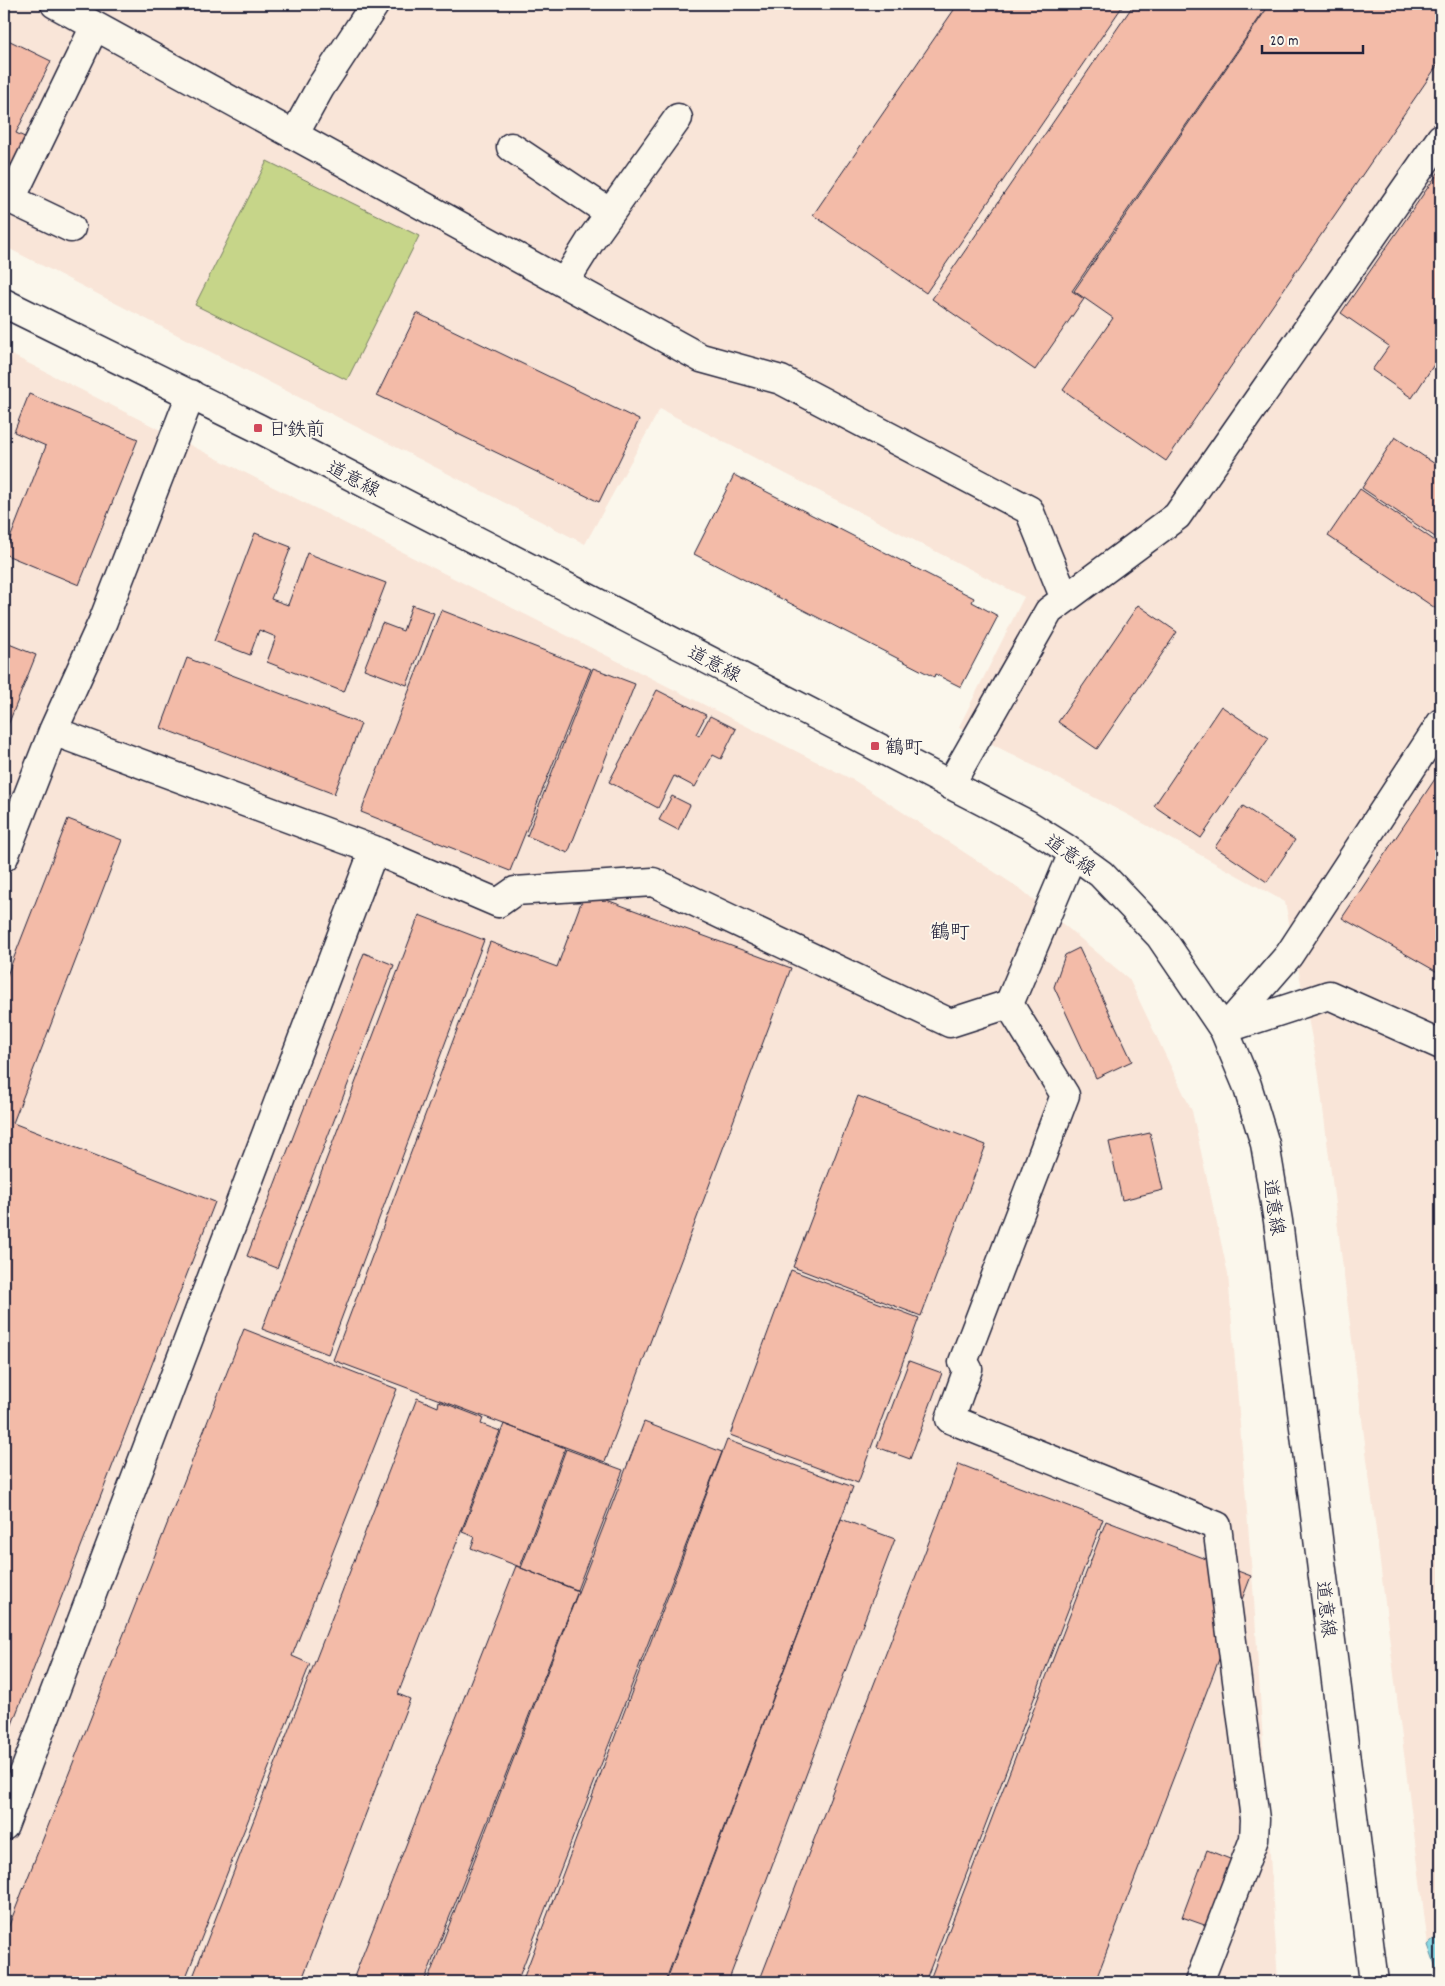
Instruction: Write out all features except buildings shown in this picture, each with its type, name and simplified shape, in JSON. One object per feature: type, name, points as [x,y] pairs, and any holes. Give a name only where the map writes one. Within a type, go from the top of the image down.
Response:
[{"type":"street","points":[[55,4],[701,358],[781,380],[1028,510],[1066,598]]},
{"type":"street","points":[[294,135],[320,88],[375,4]]},
{"type":"street","points":[[71,228],[7,198],[96,26]]},
{"type":"street","points":[[564,283],[610,213],[678,118]]},
{"type":"street","points":[[950,785],[1049,611],[1177,516],[1441,138]]},
{"type":"street","points":[[512,148],[610,213]]},
{"type":"street","name":"道意線","points":[[4,303],[191,394],[1029,825],[1073,853],[1101,874],[1160,936],[1224,1030],[1246,1085],[1265,1144],[1276,1211],[1373,1972]]},
{"type":"street","points":[[4,857],[53,731],[103,621],[191,394]]},
{"type":"street","points":[[1224,1030],[1289,956],[1441,722]]},
{"type":"street","points":[[53,731],[374,850],[498,903],[515,891],[653,882],[950,1023],[1009,1004],[1073,853]]},
{"type":"street","points":[[4,1826],[374,850]]},
{"type":"street","points":[[1224,1030],[1329,995],[1441,1045]]},
{"type":"street","points":[[1009,1004],[1065,1095],[963,1362],[968,1369],[950,1419],[1217,1526],[1255,1819],[1254,1839],[1199,1982]]},
{"type":"shaded area","points":[[4,4],[1441,4],[1441,1933],[1428,1945],[1318,1069],[1285,902],[1130,816],[959,727],[1024,597],[660,409],[585,544],[4,246]]},
{"type":"shaded area","points":[[4,351],[855,781],[1022,890],[1129,979],[1192,1111],[1228,1274],[1254,1600],[1278,1982],[4,1982]]},
{"type":"green space","points":[[267,161],[419,236],[347,380],[195,305]]},
{"type":"water","points":[[1441,1933],[1441,1982],[1428,1945]]},
{"type":"place","name":"日鉄前","points":[[258,428]]},
{"type":"place","name":"鶴町","points":[[875,746]]},
{"type":"district","name":"鶴町","points":[[950,931]]}]
